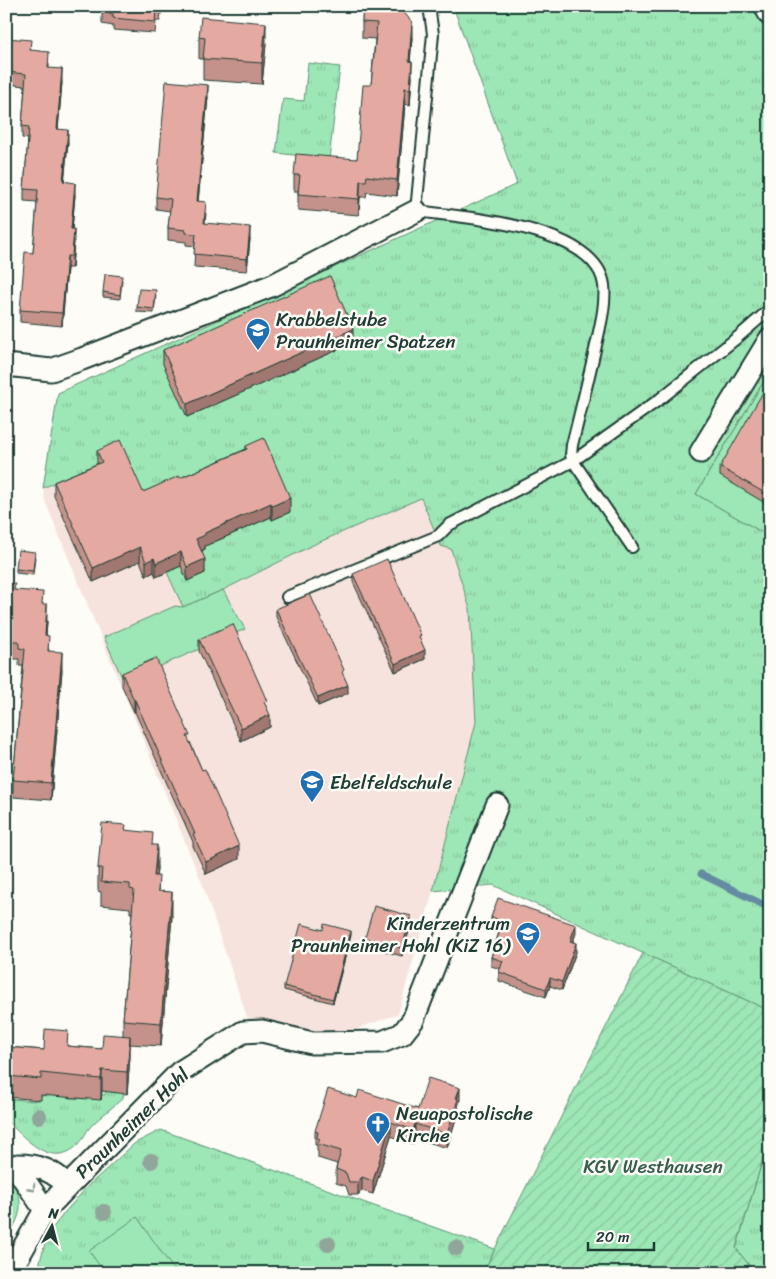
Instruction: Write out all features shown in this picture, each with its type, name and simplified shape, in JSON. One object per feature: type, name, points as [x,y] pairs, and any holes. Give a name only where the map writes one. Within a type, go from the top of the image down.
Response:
[{"type":"street","points":[[765,6],[770,15]]},
{"type":"street","points":[[6,365],[51,370],[91,356],[273,285],[416,211]]},
{"type":"street","points":[[701,452],[770,339]]},
{"type":"street","points":[[696,424],[718,425]]},
{"type":"street","name":"Praunheimer Hohl","points":[[9,1273],[45,1210],[68,1186],[180,1072],[242,1032],[262,1031],[312,1043],[336,1044],[382,1042],[402,1034],[413,1020],[497,805]]},
{"type":"street","points":[[12,1161],[42,1168],[60,1178],[68,1186]]},
{"type":"street","points":[[12,1161],[45,1210]]},
{"type":"lane","points":[[429,6],[433,34],[416,211],[504,222],[559,239],[586,255],[598,268],[604,284],[603,310],[572,445],[572,455],[573,462],[632,547]]},
{"type":"lane","points":[[287,596],[438,536],[449,525],[573,462],[660,399],[770,309]]},
{"type":"shaded area","name":"Ebelfeldschule","points":[[113,456],[184,607],[223,590],[317,543],[421,497],[441,546],[451,549],[470,609],[476,722],[433,891],[398,1014],[337,1036],[248,1020],[202,883],[45,501],[43,488]]},
{"type":"green space","points":[[453,6],[770,6],[770,371],[696,494],[770,537],[770,1011],[493,885],[433,891],[476,722],[470,609],[451,549],[441,546],[421,498],[317,543],[223,590],[183,607],[113,456],[43,488],[58,393],[517,184]]},
{"type":"green space","points":[[308,63],[340,67],[329,159],[276,153],[283,99],[304,101]]},
{"type":"green space","points":[[770,371],[770,537],[696,494]]},
{"type":"green space","points":[[223,590],[245,629],[124,682],[104,637],[175,606],[183,607]]},
{"type":"green space","name":"KGV Westhausen","points":[[643,953],[770,1011],[770,1135],[736,1248],[755,1273],[483,1273]]},
{"type":"green space","points":[[44,1086],[70,1088],[69,1098],[93,1099],[93,1094],[105,1095],[106,1087],[124,1089],[123,1098],[91,1126],[78,1145],[68,1152],[58,1154],[48,1153],[39,1149],[6,1120],[6,1093],[12,1094],[12,1099],[35,1101],[36,1096],[43,1096]]},
{"type":"green space","points":[[161,1130],[495,1249],[483,1273],[40,1273],[40,1261],[45,1244],[51,1230],[65,1212],[89,1185],[135,1143]]},
{"type":"green space","points":[[770,1135],[770,1273],[755,1273],[736,1249]]},
{"type":"green space","points":[[6,1176],[12,1181],[16,1189],[20,1208],[17,1220],[6,1238]]},
{"type":"green space","points":[[137,1217],[176,1273],[105,1273],[89,1251]]},
{"type":"building","points":[[102,6],[161,6],[160,10],[156,10],[155,22],[113,18],[113,14],[102,13]]},
{"type":"building","points":[[363,6],[402,6],[401,9],[412,22],[409,61],[412,62],[410,89],[405,88],[397,180],[367,176],[366,181],[360,181],[359,199],[298,194],[300,175],[294,175],[296,154],[357,159],[363,85],[371,85],[377,23],[362,22]]},
{"type":"building","points":[[201,17],[266,23],[262,63],[203,59],[205,38],[199,37]]},
{"type":"building","points":[[6,38],[31,40],[30,50],[49,52],[48,68],[62,69],[57,129],[68,130],[63,181],[75,183],[71,229],[74,229],[72,256],[67,256],[62,313],[20,310],[25,252],[33,253],[38,190],[24,189],[29,127],[22,126],[26,74],[6,72]]},
{"type":"building","points":[[166,81],[208,85],[197,201],[206,202],[204,223],[250,227],[247,259],[194,254],[196,234],[186,233],[186,230],[168,228],[171,199],[156,197]]},
{"type":"building","points":[[105,274],[122,276],[120,295],[103,292]]},
{"type":"building","name":"Krabbelstube Praunheimer Spatzen","points":[[330,276],[353,329],[187,404],[163,350]]},
{"type":"building","points":[[139,289],[156,290],[154,309],[137,307]]},
{"type":"building","points":[[770,380],[770,462],[764,471],[770,474],[770,496],[720,467]]},
{"type":"building","points":[[264,438],[290,498],[272,506],[271,503],[205,533],[205,535],[196,539],[205,559],[187,567],[181,552],[156,563],[154,558],[146,562],[140,547],[93,568],[54,482],[102,462],[97,451],[120,440],[143,492],[247,449],[246,446]]},
{"type":"building","points":[[18,550],[35,552],[33,571],[16,569]]},
{"type":"building","points":[[387,559],[421,636],[419,637],[425,650],[395,664],[353,574]]},
{"type":"building","points":[[6,583],[15,584],[14,590],[43,592],[42,604],[47,604],[45,635],[49,636],[48,651],[62,652],[51,783],[13,780],[25,649],[19,648],[19,641],[6,641]]},
{"type":"building","points":[[310,594],[344,670],[342,672],[348,685],[318,698],[276,609]]},
{"type":"building","points":[[233,624],[267,701],[264,702],[270,715],[241,728],[199,639]]},
{"type":"building","points":[[156,658],[190,736],[187,736],[202,770],[205,769],[239,846],[206,862],[122,673]]},
{"type":"building","points":[[102,823],[126,825],[125,830],[153,833],[152,845],[157,845],[154,876],[159,876],[158,891],[172,892],[161,1023],[123,1020],[134,890],[130,889],[130,884],[101,882],[102,868],[98,868]]},
{"type":"building","points":[[498,898],[576,925],[570,941],[576,943],[562,982],[550,978],[546,989],[499,972],[503,961],[491,957],[503,921],[491,917]]},
{"type":"building","points":[[374,906],[411,916],[402,948],[365,938]]},
{"type":"building","points":[[301,924],[323,930],[324,924],[351,931],[333,999],[284,986]]},
{"type":"building","points":[[6,1026],[8,1026],[6,1047]]},
{"type":"building","points":[[45,1029],[68,1031],[67,1046],[102,1049],[103,1034],[130,1036],[127,1072],[102,1070],[101,1079],[41,1073],[41,1079],[6,1076],[6,1047],[44,1050]]},
{"type":"building","points":[[428,1078],[460,1088],[447,1134],[415,1124],[413,1130],[391,1122],[373,1181],[362,1177],[358,1182],[349,1182],[346,1173],[336,1169],[341,1151],[318,1144],[320,1139],[317,1138],[318,1132],[315,1131],[328,1089],[357,1098],[359,1090],[418,1109]]},
{"type":"waterway","points":[[701,874],[770,908]]},
{"type":"place","name":"Krabbelstube Praunheimer Spatzen","points":[[258,351]]},
{"type":"place","name":"Ebelfeldschule","points":[[312,803]]},
{"type":"place","name":"Kinderzentrum Praunheimer Hohl (KiZ 16)","points":[[528,955]]},
{"type":"place","name":"Neuapostolische Kirche","points":[[378,1145]]}]
